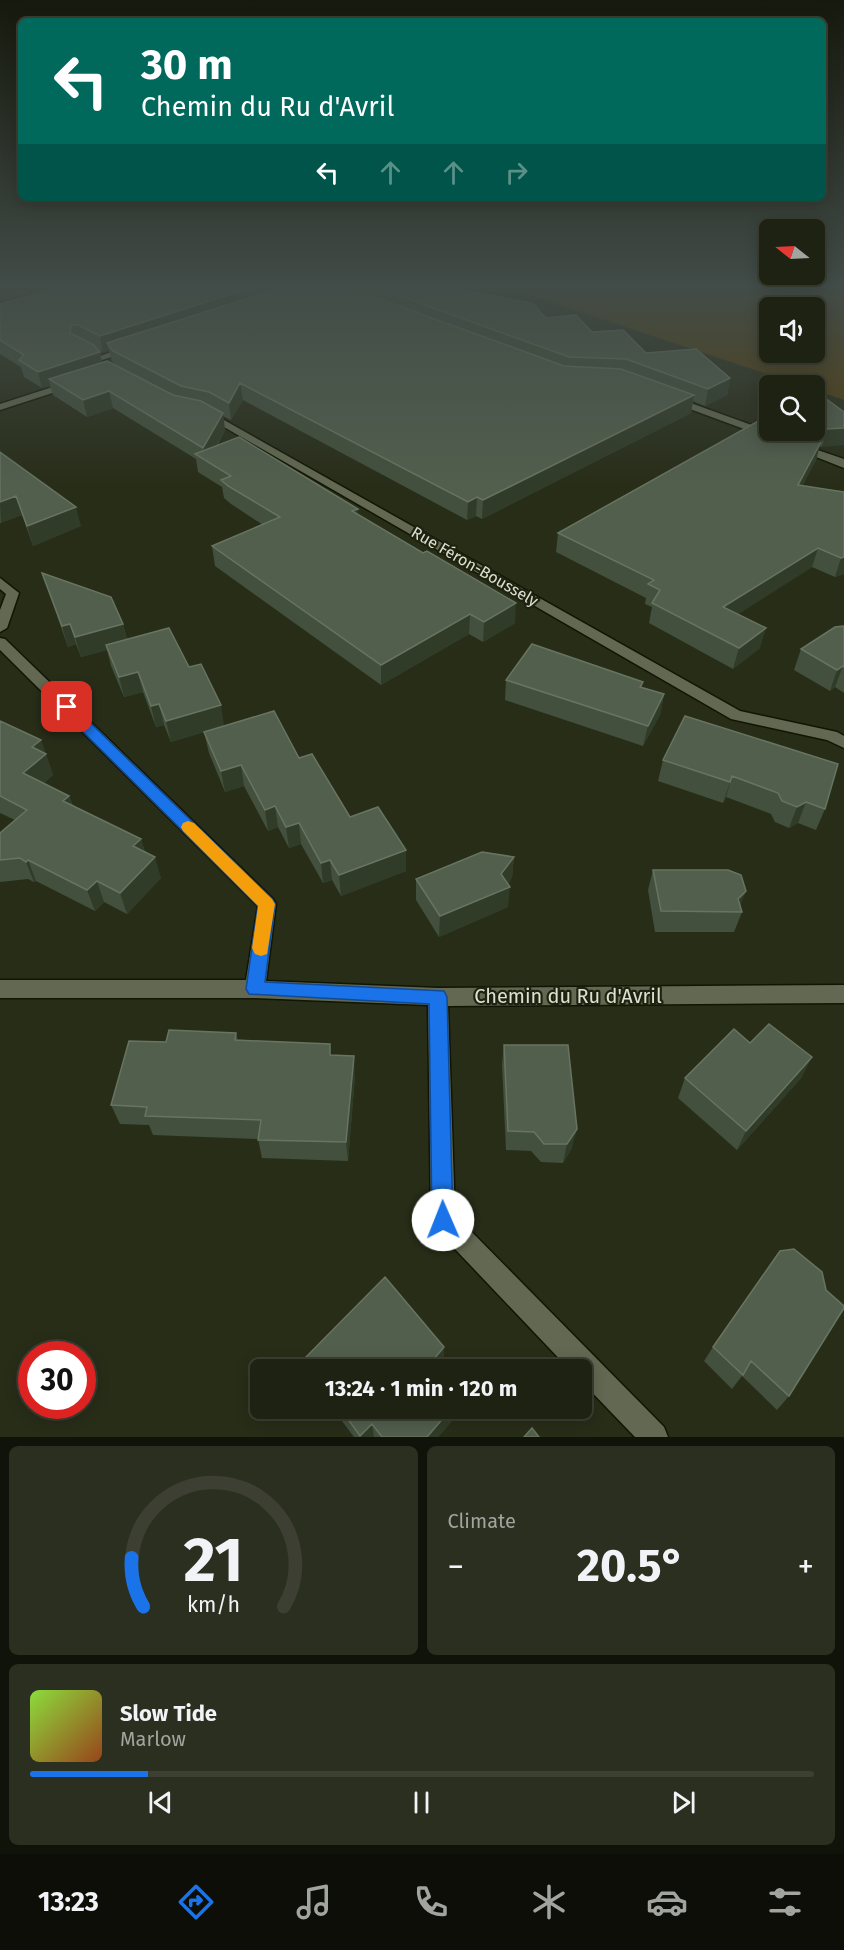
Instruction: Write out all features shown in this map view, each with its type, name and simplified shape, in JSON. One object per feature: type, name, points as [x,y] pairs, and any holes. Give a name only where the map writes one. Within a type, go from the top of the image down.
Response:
[{"type":"street","points":[[101,358],[118,352]]},
{"type":"street","points":[[0,406],[78,381]]},
{"type":"street","points":[[665,397],[759,432]]},
{"type":"street","name":"Rue Féron-Boussely","points":[[194,410],[215,418],[736,715],[832,736],[844,743]]},
{"type":"street","points":[[787,442],[842,462],[844,465]]},
{"type":"street","points":[[0,582],[13,593],[0,628]]},
{"type":"street","points":[[0,642],[267,904],[255,989]]},
{"type":"street","name":"Chemin du Ru d'Avril","points":[[0,989],[255,989],[438,997],[844,994]]},
{"type":"street","points":[[438,997],[443,1220],[654,1437]]},
{"type":"shaded area","points":[[701,352],[759,352],[759,363],[825,363],[825,352],[844,352],[844,400],[825,393],[825,375],[770,375]]},
{"type":"building","points":[[19,352],[100,352],[38,372],[19,360],[24,355]]},
{"type":"building","points":[[115,352],[526,352],[564,366],[621,369],[694,395],[483,500],[477,497],[468,502],[240,383],[229,403],[209,392],[181,386]]},
{"type":"building","points":[[555,352],[700,352],[730,378],[708,389],[626,359],[569,357]]},
{"type":"building","points":[[107,361],[173,395],[201,401],[223,413],[203,448],[109,391],[83,400],[49,379]]},
{"type":"building","points":[[825,398],[844,412],[844,428],[825,428]]},
{"type":"building","points":[[759,421],[759,441],[821,442],[798,485],[844,492],[844,557],[841,558],[818,548],[723,607],[766,628],[739,648],[652,603],[660,590],[648,584],[654,580],[558,533]]},
{"type":"building","points":[[239,437],[358,509],[352,511],[423,553],[427,551],[516,603],[484,622],[470,614],[381,665],[212,546],[280,517],[228,486],[221,480],[231,476],[195,454]]},
{"type":"building","points":[[0,452],[76,507],[27,526],[16,496],[0,502]]},
{"type":"building","points":[[42,573],[111,597],[123,624],[75,637],[70,624],[62,626]]},
{"type":"building","points":[[844,626],[844,667],[837,670],[801,649],[835,627]]},
{"type":"building","points":[[169,628],[189,667],[201,664],[221,705],[166,721],[159,704],[151,706],[138,672],[119,677],[106,645]]},
{"type":"building","points":[[532,644],[643,682],[640,687],[664,694],[648,726],[506,680]]},
{"type":"building","points":[[274,711],[299,758],[312,754],[350,817],[378,807],[406,850],[339,875],[330,860],[321,863],[299,823],[286,827],[275,806],[265,810],[241,765],[221,771],[204,732]]},
{"type":"building","points":[[685,716],[838,764],[825,809],[806,802],[797,807],[782,801],[778,793],[732,776],[730,782],[663,760]]},
{"type":"building","points":[[0,721],[41,740],[32,747],[46,754],[23,773],[69,796],[63,801],[141,839],[133,846],[155,857],[120,893],[97,881],[87,890],[28,860],[26,862],[20,858],[0,860],[0,833],[27,810],[0,796]]},
{"type":"building","points":[[482,852],[514,857],[501,874],[510,887],[440,916],[416,879]]},
{"type":"building","points":[[653,870],[728,870],[741,875],[746,891],[738,899],[742,912],[661,911]]},
{"type":"building","points":[[769,1024],[812,1057],[746,1131],[685,1078],[734,1029],[750,1043]]},
{"type":"building","points":[[169,1030],[236,1033],[235,1040],[330,1044],[330,1055],[354,1056],[346,1142],[258,1140],[261,1120],[145,1116],[147,1107],[111,1105],[129,1041],[166,1042]]},
{"type":"building","points":[[504,1045],[568,1045],[577,1129],[567,1144],[544,1144],[534,1132],[508,1131]]},
{"type":"building","points":[[794,1249],[822,1272],[826,1290],[844,1308],[789,1396],[751,1361],[743,1375],[713,1347],[780,1251]]},
{"type":"building","points":[[385,1277],[444,1347],[434,1359],[304,1359]]},
{"type":"building","points":[[348,1419],[443,1419],[427,1437],[382,1437],[372,1424],[360,1436]]},
{"type":"building","points":[[532,1428],[539,1437],[524,1437]]},
{"type":"slow traffic","points":[[188,827],[267,904],[261,948]]},
{"type":"route","points":[[67,707],[267,904],[255,989],[438,997],[443,1220]]}]
